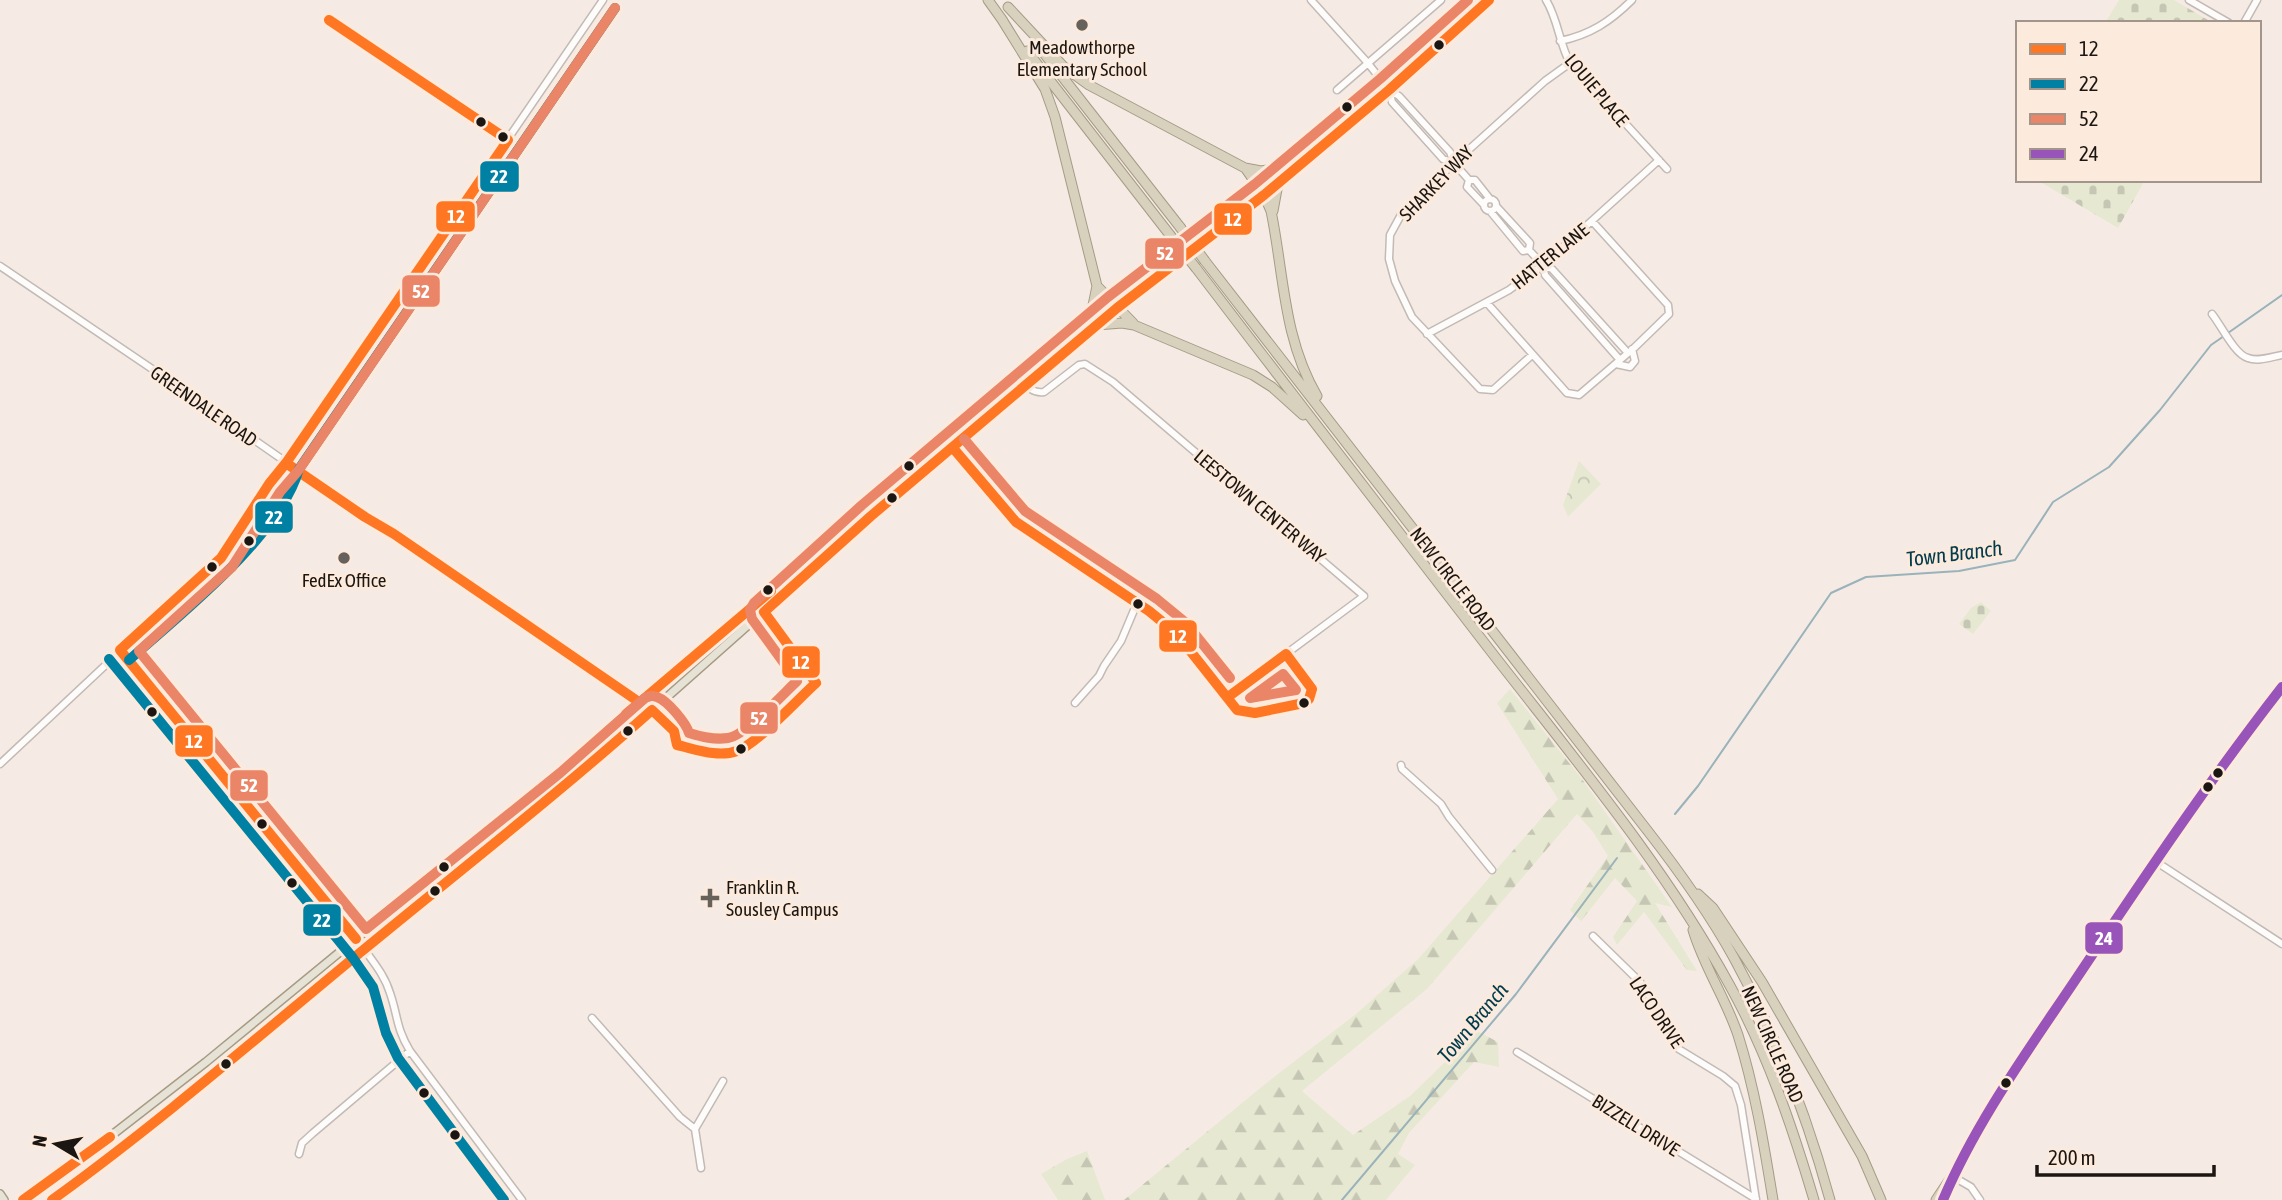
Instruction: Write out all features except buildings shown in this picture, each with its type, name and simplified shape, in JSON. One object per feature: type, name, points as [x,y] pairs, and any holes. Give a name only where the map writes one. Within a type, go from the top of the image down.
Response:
[{"type":"highway","name":"NEW CIRCLE ROAD","points":[[988,0],[1607,800],[1689,915],[1733,990],[1771,1073],[1814,1200]]},
{"type":"highway","name":"NEW CIRCLE ROAD","points":[[1005,4],[1691,888],[1734,957],[1777,1045],[1809,1126],[1830,1200]]},
{"type":"highway","points":[[1005,4],[1064,67],[1088,85],[1245,168],[1261,171],[1274,169]]},
{"type":"highway","points":[[1001,18],[1045,89],[1050,102],[1097,286],[1091,315]]},
{"type":"highway","points":[[1245,168],[1264,195],[1273,220],[1291,333],[1322,411]]},
{"type":"highway","points":[[1273,220],[1274,197],[1278,184]]},
{"type":"highway","points":[[1097,286],[1134,325]]},
{"type":"highway","points":[[1097,325],[1134,325],[1236,367],[1263,381],[1322,432]]},
{"type":"highway","points":[[1691,888],[1713,908],[1762,982],[1862,1156],[1882,1197]]},
{"type":"highway","points":[[1689,915],[1742,1050],[1757,1105],[1773,1200]]},
{"type":"highway","points":[[1936,1200],[1952,1176]]},
{"type":"main road","points":[[23,1200],[198,1068],[554,776],[1091,315],[1256,184],[1471,0]]},
{"type":"main road","points":[[52,1200],[87,1176],[569,784],[871,516],[1117,308],[1278,184],[1389,90],[1489,0]]},
{"type":"main road","points":[[1943,1200],[1952,1176],[1976,1131],[2007,1083],[2155,861],[2236,746],[2282,687]]},
{"type":"main road","points":[[0,1194],[4,1200]]},
{"type":"street","points":[[0,764],[207,572],[243,528],[259,514],[281,480],[286,463],[603,0]]},
{"type":"street","points":[[1311,0],[1389,90],[1399,96],[1443,144],[1454,163],[1469,180],[1475,180],[1490,199],[1495,201],[1493,208]]},
{"type":"street","points":[[1337,90],[1441,0]]},
{"type":"street","name":"LOUIE PLACE","points":[[1546,0],[1551,7],[1560,41],[1570,63],[1667,169]]},
{"type":"street","points":[[1560,41],[1589,33],[1614,19],[1632,0]]},
{"type":"street","points":[[2189,0],[2226,21]]},
{"type":"street","points":[[2245,21],[2257,0]]},
{"type":"street","points":[[329,20],[508,139]]},
{"type":"street","name":"SHARKEY WAY","points":[[1532,355],[1493,390],[1480,389],[1412,317],[1388,259],[1390,235],[1402,213],[1454,163],[1545,81],[1570,63]]},
{"type":"street","name":"HATTER LANE","points":[[1427,334],[1509,290],[1542,265],[1659,160]]},
{"type":"street","points":[[1469,180],[1467,187],[1485,209],[1493,208]]},
{"type":"street","points":[[1484,205],[1485,201],[1490,199]]},
{"type":"street","points":[[1493,208],[1523,251],[1530,250],[1542,265],[1545,275],[1618,362],[1630,367],[1635,361],[1630,351],[1552,269],[1542,265]]},
{"type":"street","points":[[1486,303],[1567,393],[1579,395],[1667,318],[1668,305],[1592,221]]},
{"type":"street","name":"GREENDALE ROAD","points":[[0,266],[652,710]]},
{"type":"street","points":[[2212,314],[2246,358],[2258,360],[2282,355]]},
{"type":"street","name":"LEESTOWN CENTER WAY","points":[[1026,385],[1032,391],[1044,392],[1079,365],[1084,364],[1097,371],[1364,596],[1228,697]]},
{"type":"street","points":[[1018,377],[1026,385]]},
{"type":"street","points":[[947,437],[953,448],[1016,522],[1137,603],[1176,633],[1237,710],[1255,713],[1309,699],[1312,689],[1286,654]]},
{"type":"street","points":[[1075,703],[1099,676],[1121,641],[1137,603]]},
{"type":"street","points":[[120,650],[364,949],[383,975],[398,1027],[410,1051],[522,1200]]},
{"type":"street","points":[[1401,765],[1402,769],[1441,804],[1492,870]]},
{"type":"street","points":[[2155,861],[2282,944]]},
{"type":"street","name":"LACO DRIVE","points":[[1593,936],[1640,982],[1677,1048],[1724,1076],[1735,1086],[1741,1105],[1756,1199]]},
{"type":"street","points":[[592,1018],[680,1117],[695,1129]]},
{"type":"street","points":[[299,1154],[302,1143],[410,1051]]},
{"type":"street","name":"BIZZELL DRIVE","points":[[1517,1052],[1756,1199]]},
{"type":"street","points":[[701,1168],[695,1129],[723,1081]]},
{"type":"street","points":[[1952,1176],[1972,1187],[1980,1200]]},
{"type":"green space","points":[[2119,0],[2174,0],[2210,21],[2106,21]]},
{"type":"green space","points":[[2040,182],[2144,182],[2118,228]]},
{"type":"green space","points":[[1579,461],[1601,484],[1568,517],[1563,505]]},
{"type":"green space","points":[[1981,602],[1991,611],[1973,634],[1959,624],[1971,608]]},
{"type":"green space","points":[[1510,689],[1582,779],[1672,907],[1655,903],[1697,971],[1687,970],[1644,912],[1617,945],[1613,937],[1637,901],[1615,878],[1581,921],[1570,910],[1608,856],[1593,832],[1577,814],[1427,989],[1302,1091],[1353,1135],[1410,1096],[1477,1031],[1498,1042],[1499,1067],[1474,1062],[1409,1133],[1398,1154],[1415,1165],[1386,1200],[1124,1200],[1270,1080],[1356,1014],[1419,958],[1558,799],[1497,703]]},
{"type":"green space","points":[[1087,1151],[1105,1200],[1058,1200],[1041,1174]]},
{"type":"waterway","name":"Town Branch","points":[[2228,333],[2282,295]]},
{"type":"waterway","name":"Town Branch","points":[[1675,814],[1698,786],[1831,593],[1866,577],[1959,571],[2015,560],[2053,502],[2109,467],[2160,410],[2211,345],[2224,336]]},
{"type":"waterway","name":"Town Branch","points":[[1342,1200],[1516,994],[1617,858]]},
{"type":"transit line","name":"52","points":[[615,8],[298,471],[280,492],[232,567],[139,651],[366,929],[560,773],[645,698],[652,696],[661,699],[676,713],[689,733],[703,737],[728,738],[754,723],[797,681],[752,619],[750,610],[754,603],[862,505],[1108,297],[1255,184],[1380,79],[1468,0]]},
{"type":"transit line","name":"12","points":[[52,1200],[209,1078],[545,802],[652,710],[674,731],[677,745],[722,754],[737,751],[756,739],[816,683],[764,612],[871,516],[1117,308],[1264,195],[1389,90],[1489,0]]},
{"type":"transit line","name":"22","points":[[129,660],[201,597],[250,547],[271,521],[288,495],[299,469],[615,8]]},
{"type":"transit line","name":"12","points":[[329,20],[508,140],[269,484],[221,558],[120,650],[356,939]]},
{"type":"transit line","name":"52","points":[[964,439],[1025,511],[1157,599],[1185,622],[1230,678]]},
{"type":"transit line","name":"12","points":[[953,448],[1016,522],[1149,611],[1176,633],[1237,710],[1255,713],[1304,703],[1309,699],[1312,689],[1286,654],[1228,697]]},
{"type":"transit line","name":"12","points":[[286,463],[639,702]]},
{"type":"transit line","name":"12","points":[[626,714],[771,591]]},
{"type":"transit line","name":"22","points":[[109,659],[353,958],[373,987],[386,1033],[398,1058],[504,1200]]},
{"type":"transit line","name":"52","points":[[1283,674],[1296,690],[1250,698],[1283,674]]},
{"type":"transit line","name":"24","points":[[1943,1200],[1971,1143],[2021,1061],[2175,833],[2282,687]]},
{"type":"transit line","name":"12","points":[[23,1200],[110,1137]]},
{"type":"place","name":"Meadowthorpe Elementary School","points":[[1082,25]]},
{"type":"place","name":"FedEx Office","points":[[344,558]]},
{"type":"place","name":"Franklin R. Sousley Campus","points":[[710,898]]}]
